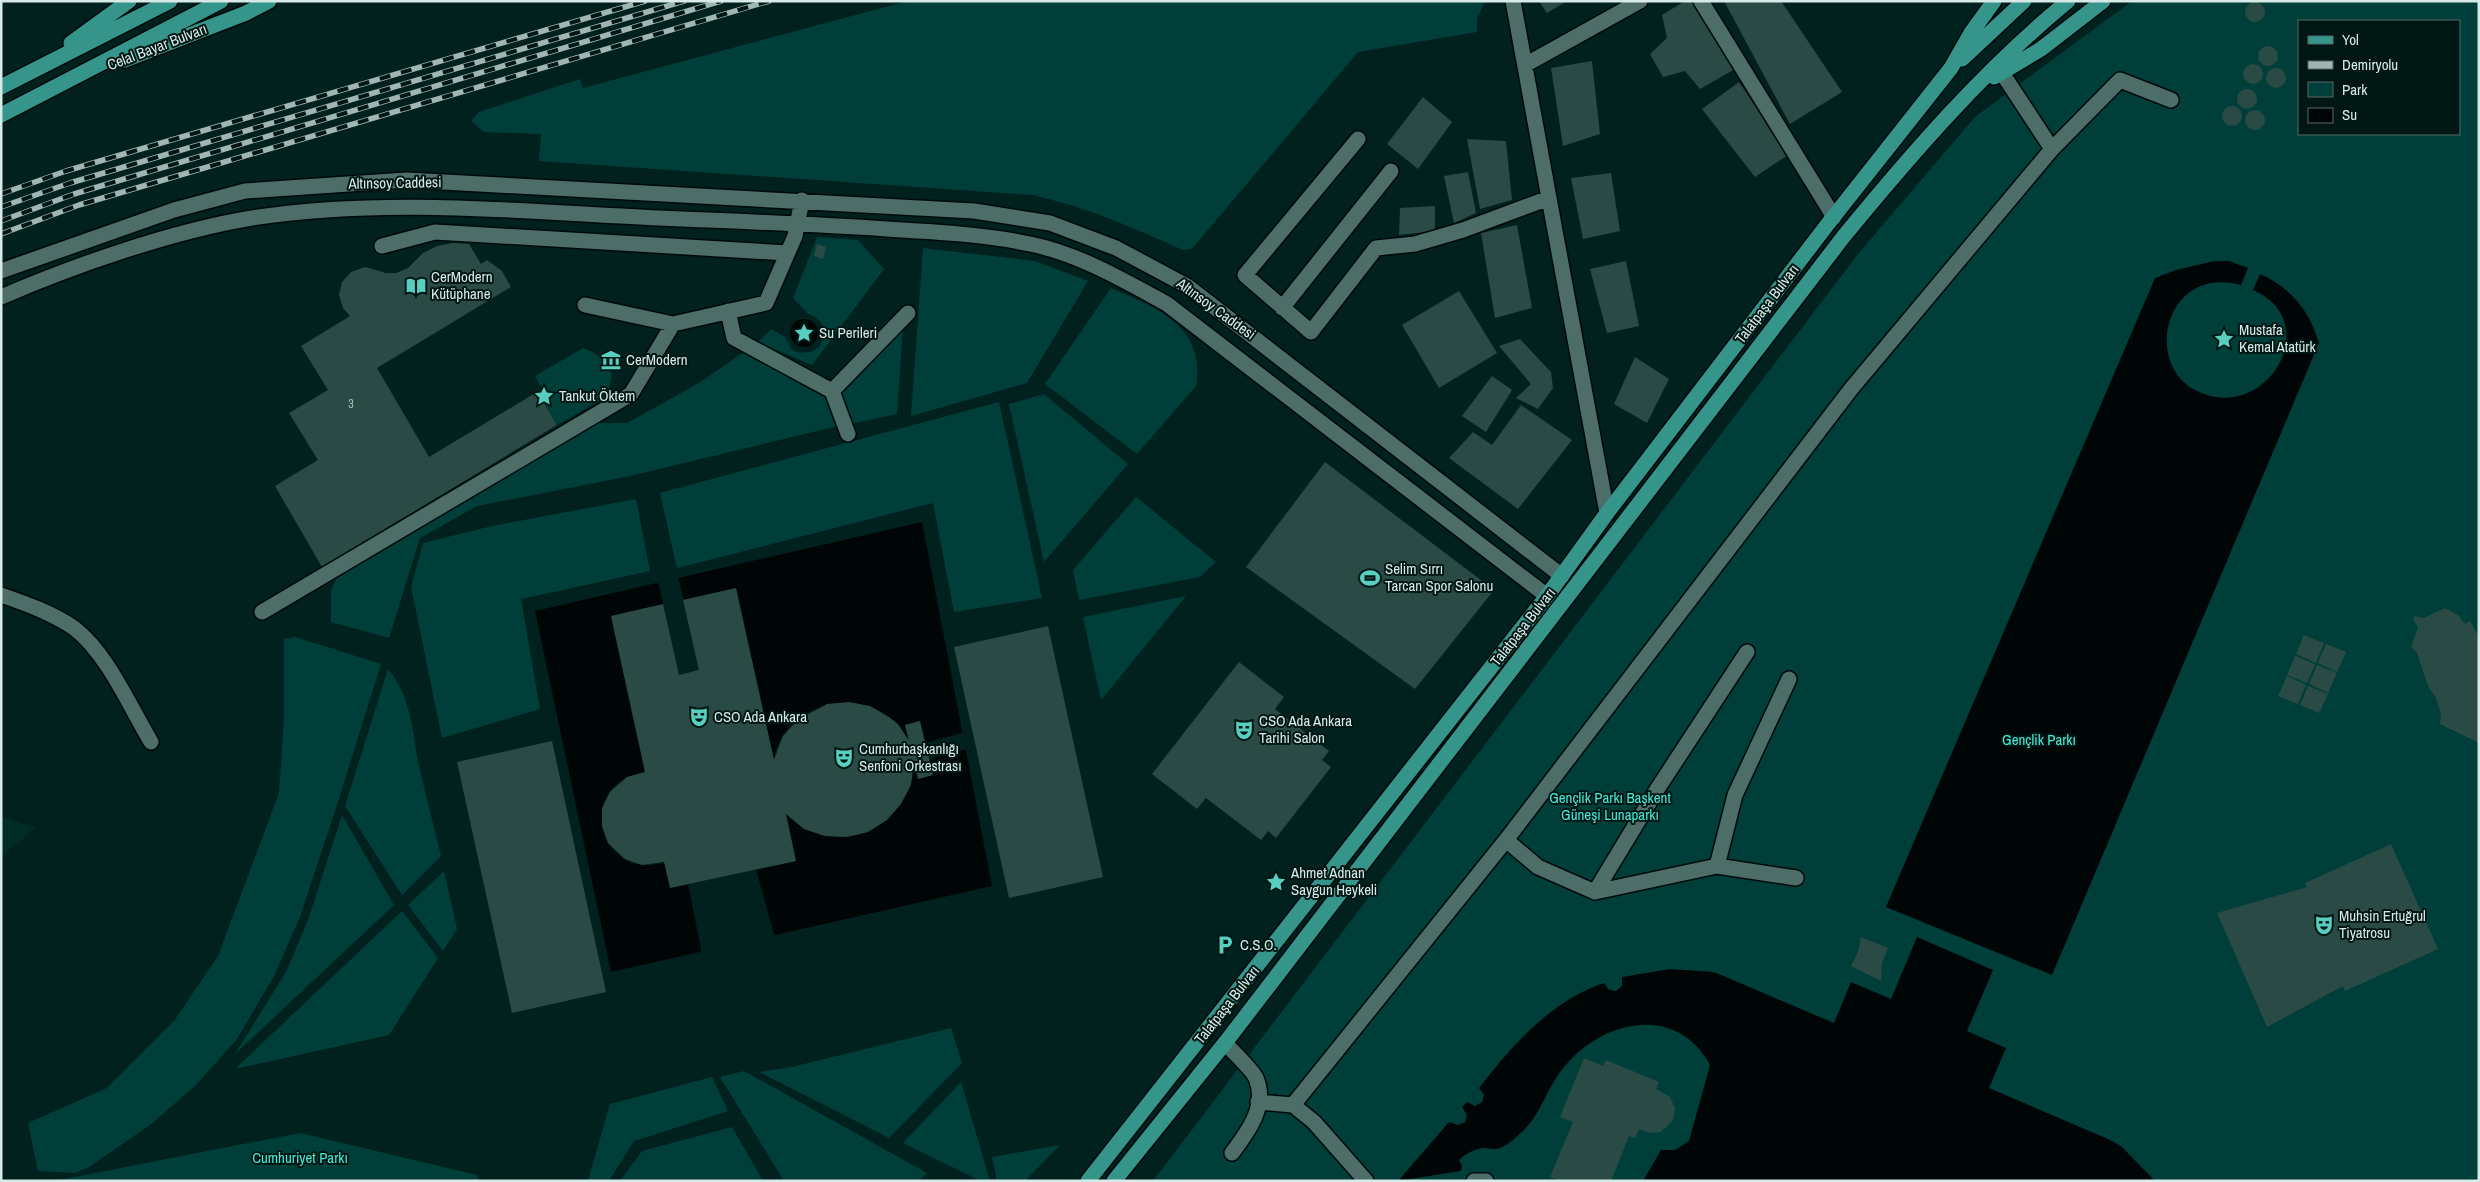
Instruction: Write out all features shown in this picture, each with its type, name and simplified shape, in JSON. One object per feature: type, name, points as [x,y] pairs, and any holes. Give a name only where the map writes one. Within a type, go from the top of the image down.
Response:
[{"type":"main road","name":"Celal Bayar Bulvarı","points":[[36,70],[129,1]]},
{"type":"main road","name":"Celal Bayar Bulvarı","points":[[1,87],[170,1]]},
{"type":"main road","name":"Celal Bayar Bulvarı","points":[[1,115],[44,91],[221,1]]},
{"type":"main road","name":"Celal Bayar Bulvarı","points":[[44,91],[246,13],[269,1]]},
{"type":"main road","name":"Talatpaşa Bulvarı","points":[[1088,1181],[1547,596],[1607,513],[1951,68],[1971,33],[1994,1]]},
{"type":"main road","name":"Talatpaşa Bulvarı","points":[[1951,68],[2024,1]]},
{"type":"main road","name":"Talatpaşa Bulvarı","points":[[1114,1181],[1225,1043],[1844,236],[1905,162],[1973,88],[2068,1]]},
{"type":"main road","name":"Talatpaşa Bulvarı","points":[[1973,88],[2041,49],[2103,1]]},
{"type":"street","points":[[1513,1],[1607,513]]},
{"type":"street","points":[[1525,65],[1640,1]]},
{"type":"street","points":[[1702,1],[1834,217]]},
{"type":"street","points":[[2002,73],[2052,149]]},
{"type":"street","points":[[1293,1105],[1506,840],[1851,389],[2052,149],[2120,80],[2171,100]]},
{"type":"street","points":[[1358,138],[1246,275],[1310,332],[1376,248],[1415,244],[1463,230],[1549,198]]},
{"type":"street","points":[[1282,308],[1391,171]]},
{"type":"street","name":"Altınsoy Caddesi","points":[[1,271],[174,210],[245,192],[407,180],[802,200],[974,212],[1040,221],[1116,248],[1186,286],[1562,576]]},
{"type":"street","points":[[585,305],[673,324],[766,303],[798,223],[802,200]]},
{"type":"street","name":"Altınsoy Caddesi","points":[[1,297],[111,257],[179,235],[250,218],[322,210],[402,207],[798,223],[966,234],[1033,244],[1102,268],[1167,304],[1547,596]]},
{"type":"street","points":[[382,246],[435,232],[787,253]]},
{"type":"street","points":[[728,312],[734,338],[832,391],[848,434]]},
{"type":"street","points":[[832,391],[908,312]]},
{"type":"street","points":[[262,612],[630,394],[673,324]]},
{"type":"street","points":[[1,595],[56,617],[76,630],[91,645],[107,666],[151,742]]},
{"type":"street","points":[[1595,892],[1658,788],[1747,652]]},
{"type":"street","points":[[1716,866],[1735,795],[1789,679]]},
{"type":"street","points":[[1506,840],[1538,867],[1595,892],[1716,866],[1796,878]]},
{"type":"street","points":[[1225,1043],[1256,1078],[1258,1102],[1252,1125],[1232,1153]]},
{"type":"street","points":[[1258,1102],[1293,1105],[1314,1122],[1366,1181]]},
{"type":"street","points":[[1474,1181],[1486,1181]]},
{"type":"shaded area","points":[[1,817],[36,828],[1,856]]},
{"type":"green space","points":[[908,1],[1485,1],[1477,19],[1477,32],[1358,52],[1197,243],[1191,249],[1183,250],[1091,212],[1033,195],[539,161],[541,134],[484,132],[471,121],[479,112],[580,79],[583,88]]},
{"type":"green space","name":"Gençlik Parkı","points":[[2132,1],[2479,1],[2479,1181],[1153,1181],[1858,254],[1975,117]]},
{"type":"green space","points":[[817,237],[858,240],[884,269],[812,365],[758,342],[771,329],[785,337],[791,349],[800,353],[811,352],[820,346],[824,336],[823,326],[817,318],[807,313],[793,298]]},
{"type":"green space","points":[[923,248],[1035,261],[1088,281],[1027,383],[911,416]]},
{"type":"green space","points":[[1111,288],[1145,303],[1174,322],[1186,334],[1193,348],[1197,365],[1196,386],[1137,454],[1045,384]]},
{"type":"green space","points":[[903,327],[897,414],[850,424],[840,392]]},
{"type":"green space","points":[[583,348],[600,357],[609,366],[611,379],[606,397],[557,425],[537,392],[542,389],[535,376]]},
{"type":"green space","points":[[744,352],[827,393],[838,426],[630,476],[477,506],[420,538],[389,638],[331,622],[331,591],[336,579],[378,550],[592,423],[627,423],[699,383]]},
{"type":"green space","points":[[1044,394],[1128,464],[1044,562],[1009,404]]},
{"type":"green space","points":[[999,402],[1042,598],[954,612],[933,503],[677,568],[660,493]]},
{"type":"green space","points":[[1136,497],[1216,562],[1200,577],[1079,600],[1073,570]]},
{"type":"green space","points":[[636,499],[650,571],[521,599],[540,709],[442,738],[411,587],[423,543],[492,526]]},
{"type":"green space","points":[[1186,596],[1101,700],[1083,617]]},
{"type":"green space","points":[[295,637],[381,664],[300,917],[274,976],[237,1039],[196,1085],[150,1125],[89,1167],[75,1173],[38,1171],[28,1123],[107,1088],[174,1021],[218,956],[279,793],[284,718],[284,639]]},
{"type":"green space","points":[[388,669],[396,680],[407,703],[419,766],[441,856],[402,895],[345,806]]},
{"type":"green space","points":[[342,815],[394,905],[235,1054],[286,972],[308,920]]},
{"type":"green space","points":[[444,871],[457,929],[443,951],[408,905]]},
{"type":"green space","points":[[402,911],[438,958],[389,1035],[235,1069]]},
{"type":"green space","points":[[951,1028],[962,1063],[889,1138],[759,1072],[792,1067]]},
{"type":"green space","points":[[744,1071],[927,1173],[919,1181],[784,1181],[720,1077]]},
{"type":"green space","points":[[712,1077],[728,1111],[634,1141],[609,1181],[588,1181],[610,1104]]},
{"type":"green space","points":[[961,1082],[990,1181],[981,1181],[903,1143]]},
{"type":"green space","points":[[732,1127],[763,1181],[620,1181],[642,1151]]},
{"type":"green space","name":"Cumhuriyet Parkı","points":[[300,1133],[477,1175],[478,1181],[54,1181]]},
{"type":"green space","points":[[1060,1145],[1025,1181],[997,1181],[992,1157]]},
{"type":"water","points":[[2214,261],[2229,261],[2248,268],[2241,285],[2215,282],[2194,289],[2179,302],[2170,320],[2167,340],[2170,361],[2180,378],[2197,391],[2222,398],[2246,394],[2265,382],[2279,365],[2286,345],[2285,324],[2274,305],[2253,290],[2260,274],[2281,286],[2297,301],[2310,320],[2319,343],[2052,975],[1886,907],[2155,278],[2176,270]]},
{"type":"water","name":"Su Perileri","points":[[804,319],[814,323],[818,333],[814,343],[804,347],[794,343],[790,333],[794,323]]},
{"type":"water","points":[[922,522],[992,886],[611,972],[535,611]],"holes":[[[736,588],[774,760],[782,738],[796,721],[814,710],[834,704],[856,704],[877,710],[895,722],[909,740],[905,725],[920,721],[933,775],[918,779],[914,762],[909,786],[898,806],[884,821],[867,831],[848,837],[827,836],[806,828],[786,814],[796,861],[671,888],[664,862],[642,865],[623,859],[610,846],[603,829],[602,811],[608,794],[622,780],[645,772],[611,616]]]},
{"type":"water","points":[[1917,937],[1993,970],[1967,1031],[2006,1048],[1989,1088],[2121,1146],[2155,1181],[1643,1181],[1661,1150],[1675,1150],[1689,1141],[1710,1065],[1696,1046],[1679,1033],[1660,1026],[1640,1025],[1619,1029],[1599,1037],[1581,1050],[1559,1073],[1530,1123],[1507,1145],[1498,1149],[1478,1149],[1467,1154],[1459,1160],[1462,1166],[1461,1171],[1398,1181],[1449,1122],[1458,1125],[1465,1122],[1467,1115],[1462,1107],[1467,1102],[1475,1106],[1482,1102],[1484,1095],[1479,1088],[1519,1040],[1550,1012],[1585,991],[1604,983],[1609,990],[1616,991],[1622,986],[1622,977],[1670,969],[1714,972],[1834,1023],[1851,982],[1891,999]]},
{"type":"pier","points":[[678,577],[684,602],[664,607],[658,581]]},
{"type":"pier","points":[[965,732],[968,749],[929,759],[925,743]]},
{"type":"pier","points":[[756,869],[775,938],[702,954],[688,884]]},
{"type":"building","points":[[1539,1],[1567,1],[1547,13]]},
{"type":"building","points":[[1685,1],[1692,1],[1735,69],[1700,89],[1685,71],[1663,77],[1650,54],[1667,38],[1662,15]]},
{"type":"building","points":[[1724,1],[1781,1],[1842,92],[1790,124]]},
{"type":"building","points":[[2255,2],[2262,5],[2265,12],[2262,19],[2255,22],[2248,19],[2245,12],[2248,5]]},
{"type":"building","points":[[2268,46],[2275,49],[2278,56],[2275,63],[2268,66],[2261,63],[2258,56],[2261,49]]},
{"type":"building","points":[[1592,61],[1600,134],[1563,146],[1551,68]]},
{"type":"building","points":[[2253,64],[2260,67],[2263,74],[2260,81],[2253,84],[2246,81],[2243,74],[2246,67]]},
{"type":"building","points":[[2276,68],[2283,71],[2286,78],[2283,85],[2276,88],[2269,85],[2266,78],[2269,71]]},
{"type":"building","points":[[1739,82],[1788,155],[1755,177],[1702,109]]},
{"type":"building","points":[[2247,89],[2254,92],[2257,99],[2254,106],[2247,109],[2240,106],[2237,99],[2240,92]]},
{"type":"building","points":[[1423,97],[1452,122],[1418,169],[1387,144]]},
{"type":"building","points":[[2232,106],[2239,109],[2242,116],[2239,123],[2232,126],[2225,123],[2222,116],[2225,109]]},
{"type":"building","points":[[2255,110],[2262,113],[2265,120],[2262,127],[2255,130],[2248,127],[2245,120],[2248,113]]},
{"type":"building","points":[[1467,139],[1506,141],[1512,200],[1480,209]]},
{"type":"building","points":[[1468,172],[1476,213],[1454,223],[1444,176]]},
{"type":"building","points":[[1611,173],[1620,231],[1583,239],[1571,178]]},
{"type":"building","points":[[1435,206],[1435,231],[1399,235],[1400,208]]},
{"type":"building","points":[[1517,225],[1532,308],[1495,318],[1481,233]]},
{"type":"building","points":[[453,243],[469,244],[481,264],[487,260],[502,271],[511,287],[377,368],[429,457],[537,392],[557,425],[322,567],[275,486],[318,460],[289,413],[328,390],[301,346],[350,316],[343,308],[339,295],[342,282],[351,272],[365,267],[386,273],[396,273],[408,268],[423,253],[437,246]]},
{"type":"building","points":[[817,244],[826,247],[823,259],[814,256]]},
{"type":"building","points":[[1626,261],[1639,326],[1607,333],[1590,269]]},
{"type":"building","points":[[1459,291],[1497,353],[1439,388],[1402,325]]},
{"type":"building","points":[[1520,339],[1551,372],[1553,388],[1538,409],[1516,398],[1531,384],[1499,346]]},
{"type":"building","points":[[1635,357],[1669,379],[1647,423],[1614,404]]},
{"type":"building","points":[[1492,376],[1512,390],[1486,432],[1462,416]]},
{"type":"building","points":[[1521,405],[1572,440],[1518,509],[1449,458],[1473,432],[1492,445]]},
{"type":"building","name":"Selim Sırrı Tarcan Spor Salonu","points":[[1325,462],[1494,590],[1415,689],[1246,567]]},
{"type":"building","name":"CSO Ada Ankara","points":[[736,588],[774,760],[783,736],[798,720],[827,704],[849,702],[870,706],[889,717],[898,724],[909,741],[905,725],[920,721],[933,775],[918,779],[914,762],[911,785],[901,804],[887,820],[868,832],[847,837],[825,836],[804,829],[786,814],[796,861],[670,888],[664,862],[642,865],[625,859],[608,843],[602,826],[602,808],[610,792],[627,777],[645,772],[611,616],[663,604],[679,675],[699,670],[683,600]]},
{"type":"building","points":[[2445,608],[2458,615],[2465,624],[2470,621],[2479,637],[2479,743],[2440,724],[2441,714],[2436,698],[2428,686],[2417,653],[2411,647],[2418,628],[2413,618],[2415,616],[2424,618]]},
{"type":"building","points":[[1048,626],[1103,877],[1009,898],[954,647]]},
{"type":"building","points":[[2304,635],[2324,643],[2316,663],[2296,654]]},
{"type":"building","points":[[2326,644],[2346,652],[2337,672],[2318,663]]},
{"type":"building","points":[[2295,656],[2315,664],[2307,683],[2287,675]]},
{"type":"building","name":"CSO Ada Ankara Tarihi Salon","points":[[1239,662],[1284,697],[1275,709],[1329,751],[1322,760],[1331,767],[1276,838],[1268,831],[1261,840],[1206,798],[1197,809],[1152,774]]},
{"type":"building","points":[[2317,665],[2337,673],[2328,693],[2309,684]]},
{"type":"building","points":[[2287,676],[2306,685],[2298,704],[2278,696]]},
{"type":"building","points":[[2308,686],[2328,694],[2319,713],[2300,705]]},
{"type":"building","points":[[552,741],[606,992],[512,1013],[457,762]]},
{"type":"building","name":"Muhsin Ertuğrul Tiyatrosu","points":[[2391,844],[2438,949],[2345,991],[2343,986],[2267,1027],[2217,913],[2307,887],[2305,883]]},
{"type":"building","points":[[1861,937],[1888,948],[1882,963],[1881,981],[1851,966],[1858,952]]},
{"type":"building","points":[[1584,1058],[1603,1066],[1606,1060],[1659,1082],[1656,1089],[1670,1097],[1675,1108],[1673,1120],[1661,1132],[1650,1133],[1639,1129],[1635,1138],[1629,1136],[1611,1181],[1559,1181],[1550,1177],[1573,1122],[1560,1117]]},
{"type":"railway","points":[[1,194],[66,171],[645,1]]},
{"type":"railway","points":[[1,207],[70,183],[684,1]]},
{"type":"railway","points":[[1,221],[74,194],[721,1]]},
{"type":"railway","points":[[1,234],[79,205],[769,1]]},
{"type":"place","name":"CerModern Kütüphane","points":[[416,286]]},
{"type":"place","name":"Su Perileri","points":[[804,333]]},
{"type":"place","name":"Mustafa Kemal Atatürk","points":[[2224,339]]},
{"type":"place","name":"CerModern","points":[[611,360]]},
{"type":"place","name":"Tankut Öktem","points":[[544,396]]},
{"type":"place","name":"Selim Sırrı Tarcan Spor Salonu","points":[[1370,578]]},
{"type":"place","name":"CSO Ada Ankara","points":[[699,717]]},
{"type":"place","name":"CSO Ada Ankara Tarihi Salon","points":[[1244,730]]},
{"type":"place","name":"Cumhurbaşkanlığı Senfoni Orkestrası","points":[[844,758]]},
{"type":"place","name":"Ahmet Adnan Saygun Heykeli","points":[[1276,882]]},
{"type":"place","name":"Muhsin Ertuğrul Tiyatrosu","points":[[2324,925]]},
{"type":"place","name":"C.S.O.","points":[[1225,945]]},
{"type":"park label","name":"Gençlik Parkı Başkent Güneşi Lunaparkı","points":[[1610,806]]}]
